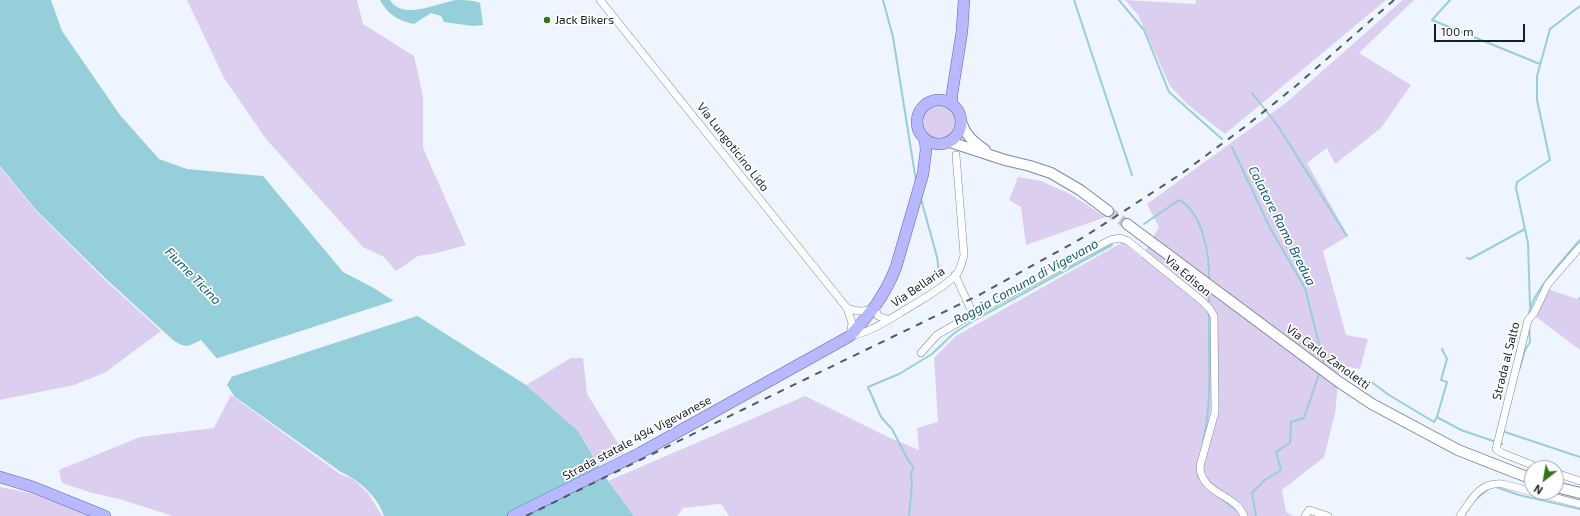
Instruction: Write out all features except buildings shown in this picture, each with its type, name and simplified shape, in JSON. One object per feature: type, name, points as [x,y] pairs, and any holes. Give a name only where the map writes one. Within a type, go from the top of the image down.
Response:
[{"type":"main road","points":[[952,104],[964,0]]},
{"type":"main road","points":[[923,174],[926,150],[925,139],[918,127],[918,116],[924,105],[936,100],[941,96],[947,87],[953,74],[958,51]]},
{"type":"main road","points":[[936,100],[947,101],[952,104],[960,112],[962,124],[970,139],[993,156]]},
{"type":"main road","points":[[923,174],[934,152],[958,134],[962,124]]},
{"type":"main road","points":[[925,139],[930,142],[947,143],[1050,173],[1080,190],[1108,211]]},
{"type":"main road","name":"Strada statale 494 Vigevanese","points":[[513,516],[616,466],[850,336],[873,311],[891,279],[896,267],[923,174]]},
{"type":"main road","name":"Via Carlo Zanoletti","points":[[1127,224],[1321,369],[1372,404],[1415,429],[1458,450],[1524,476]]},
{"type":"main road","points":[[0,477],[33,487],[105,516]]},
{"type":"main road","points":[[1564,489],[1580,493]]},
{"type":"street","name":"Via Lungoticino Lido","points":[[600,0],[847,308]]},
{"type":"street","name":"Via Bellaria","points":[[873,311],[878,316],[889,320],[931,294],[959,270],[964,255],[956,156]]},
{"type":"street","name":"Via Edison","points":[[921,353],[937,335],[973,314],[1110,240],[1120,238],[1128,241],[1208,307],[1214,316],[1215,412],[1200,466],[1200,474],[1207,484],[1240,509],[1244,516]]},
{"type":"street","name":"Strada al Salto","points":[[1524,462],[1496,449],[1529,318],[1548,284],[1580,247]]},
{"type":"street","points":[[955,275],[973,314]]},
{"type":"street","points":[[847,308],[856,312],[873,311],[870,318],[874,322],[881,325]]},
{"type":"street","points":[[847,308],[852,323],[850,336],[861,334],[889,320]]},
{"type":"street","points":[[1564,476],[1580,481]]},
{"type":"street","points":[[1460,516],[1482,488],[1493,483],[1580,504]]},
{"type":"street","points":[[1305,516],[1309,510],[1328,516]]},
{"type":"shaded area","points":[[187,0],[357,0],[363,24],[414,56],[423,96],[423,148],[466,245],[437,253],[418,256],[396,271],[384,257],[363,247],[266,139],[224,78]]},
{"type":"shaded area","points":[[1125,0],[1195,4],[1196,0],[1386,0],[1225,134],[1187,104],[1170,86],[1138,15]]},
{"type":"shaded area","points":[[1403,0],[1414,0],[1359,53],[1411,85],[1381,128],[1335,164],[1327,148],[1307,163],[1348,236],[1323,251],[1346,335],[1368,339],[1360,369],[1340,365],[1335,414],[1324,457],[1282,490],[1286,512],[1293,516],[729,516],[722,505],[719,504],[683,508],[677,516],[634,516],[608,481],[805,396],[888,437],[919,450],[917,428],[938,422],[934,358],[956,336],[1123,242],[1141,258],[1159,227],[1147,204],[1287,102]]},
{"type":"shaded area","points":[[939,106],[951,111],[956,123],[951,135],[939,140],[927,135],[922,123],[927,111]]},
{"type":"shaded area","points":[[0,167],[36,211],[105,280],[161,331],[106,372],[74,385],[0,400]]},
{"type":"shaded area","points":[[1018,177],[1041,181],[1070,194],[1106,217],[1026,245],[1021,207],[1009,200]]},
{"type":"shaded area","points":[[1548,289],[1580,300],[1580,350],[1535,316]]},
{"type":"shaded area","points":[[571,358],[583,358],[587,394],[624,453],[599,465],[578,431],[526,385]]},
{"type":"shaded area","points":[[231,395],[340,474],[353,479],[368,493],[382,516],[173,516],[62,483],[59,470],[140,437],[214,428]]},
{"type":"shaded area","points":[[0,487],[34,494],[92,516],[0,516]]},
{"type":"water","name":"Fiume Ticino","points":[[0,0],[51,0],[62,31],[120,115],[159,159],[187,169],[263,176],[343,272],[372,287],[526,385],[578,431],[608,481],[634,516],[384,516],[373,496],[361,484],[341,472],[235,397],[227,385],[232,376],[201,340],[184,346],[173,340],[106,279],[36,210],[0,166]]},
{"type":"water","points":[[380,0],[390,0],[396,6],[403,9],[412,10],[456,0],[474,1],[480,3],[483,25],[473,26],[444,22],[441,16],[431,13],[414,24],[409,23],[390,13]]},
{"type":"pier","points":[[396,300],[420,315],[228,378],[229,376],[215,359]]},
{"type":"waterway","name":"Roggia Comuna di Vigevano","points":[[883,0],[893,37],[916,181]]},
{"type":"waterway","points":[[1074,0],[1132,175]]},
{"type":"waterway","name":"Colatore Ramo Bredua","points":[[1119,0],[1144,30],[1169,92],[1222,139]]},
{"type":"waterway","points":[[1450,0],[1432,20],[1540,64]]},
{"type":"waterway","points":[[1530,306],[1528,243],[1516,188],[1517,182],[1550,160],[1537,100],[1537,76],[1550,29],[1580,6]]},
{"type":"waterway","points":[[1252,93],[1278,126],[1347,236]]},
{"type":"waterway","name":"Colatore Ramo Bredua","points":[[1232,147],[1270,228],[1305,288],[1323,360],[1322,365]]},
{"type":"waterway","name":"Roggia Comuna di Vigevano","points":[[921,199],[937,257],[939,271]]},
{"type":"waterway","name":"Roggia Comuna di Vigevano","points":[[1144,224],[1179,200],[1187,206],[1194,214],[1203,236],[1208,260],[1209,281]]},
{"type":"waterway","points":[[1467,258],[1470,259],[1525,229]]},
{"type":"waterway","points":[[1529,316],[1530,308],[1549,276],[1580,240]]},
{"type":"waterway","name":"Roggia Comuna di Vigevano","points":[[909,516],[912,485],[911,475],[913,467],[892,429],[881,417],[868,387],[899,374],[932,354],[953,334],[971,322],[1112,245]]},
{"type":"waterway","name":"Roggia Comuna di Vigevano","points":[[1209,289],[1209,305]]},
{"type":"waterway","name":"Roggia Comuna di Vigevano","points":[[1203,442],[1209,393],[1209,311]]},
{"type":"waterway","points":[[1520,368],[1525,350],[1530,342],[1529,326]]},
{"type":"waterway","points":[[1437,417],[1447,382],[1441,380],[1447,359],[1442,349]]},
{"type":"waterway","name":"Colatore Ramo Bredua","points":[[1256,516],[1252,493],[1265,480],[1281,470],[1276,452],[1290,443],[1291,422],[1304,418],[1320,371]]},
{"type":"waterway","points":[[1370,381],[1389,395],[1434,422],[1437,417],[1461,430],[1502,444],[1501,442]]},
{"type":"waterway","points":[[1502,431],[1580,457]]},
{"type":"waterway","name":"Roggia Comuna di Vigevano","points":[[1198,470],[1198,477],[1201,481]]},
{"type":"waterway","points":[[1496,487],[1519,495],[1580,509]]},
{"type":"waterway","points":[[1476,499],[1487,490]]},
{"type":"waterway","name":"Roggia Comuna di Vigevano","points":[[1222,499],[1235,509]]},
{"type":"tunnel","points":[[1108,211],[1127,224]]},
{"type":"railway","points":[[526,516],[981,294],[1084,237],[1181,174],[1246,126],[1297,85],[1394,0]]},
{"type":"place","name":"Jack Bikers","points":[[547,20]]}]
